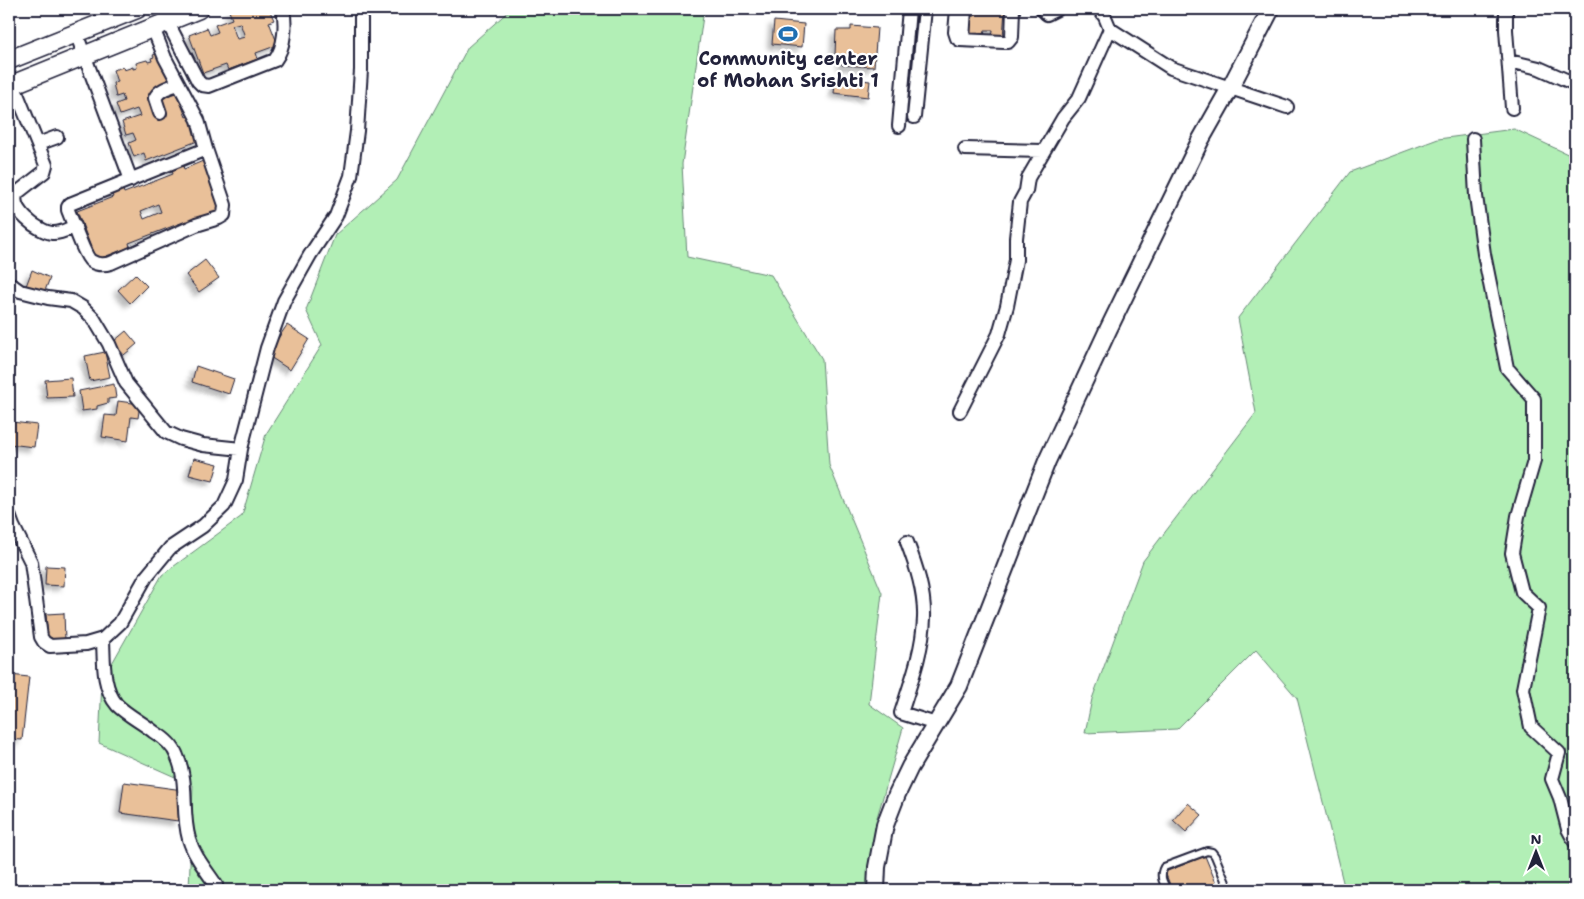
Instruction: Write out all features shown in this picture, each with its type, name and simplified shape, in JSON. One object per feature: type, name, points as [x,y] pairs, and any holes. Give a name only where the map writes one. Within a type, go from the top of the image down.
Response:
[{"type":"main road","points":[[9,60],[137,9]]},
{"type":"main road","points":[[11,85],[199,9]]},
{"type":"street","points":[[160,25],[198,82],[209,86],[275,60],[282,42],[285,24],[283,9]]},
{"type":"street","points":[[9,515],[31,562],[41,637],[50,646],[67,646],[86,644],[103,639],[120,623],[146,577],[170,548],[203,526],[224,506],[236,480],[241,449],[267,348],[284,301],[310,255],[336,216],[351,176],[357,131],[361,70],[361,9]]},
{"type":"street","points":[[899,126],[909,9]]},
{"type":"street","points":[[914,117],[925,9]]},
{"type":"street","points":[[957,9],[955,35],[957,38],[1008,42],[1012,36],[1013,9]]},
{"type":"street","points":[[964,40],[965,9]]},
{"type":"street","points":[[1042,9],[1047,14],[1057,9]]},
{"type":"street","points":[[1099,9],[1110,29],[1171,68],[1288,107]]},
{"type":"street","points":[[876,890],[877,867],[885,825],[910,767],[959,686],[1047,461],[1108,330],[1200,142],[1271,9]]},
{"type":"street","points":[[1506,9],[1512,108]]},
{"type":"street","points":[[160,25],[165,58],[198,120],[225,205],[224,215],[196,225],[104,265],[91,261],[88,258],[68,210],[70,204],[206,149]]},
{"type":"street","points":[[960,412],[999,334],[1007,306],[1016,260],[1016,238],[1020,202],[1026,191],[1028,178],[1063,118],[1079,98],[1110,29]]},
{"type":"street","points":[[76,33],[131,180]]},
{"type":"street","points":[[1509,60],[1539,68],[1575,84]]},
{"type":"street","points":[[160,113],[155,98],[156,95],[179,84]]},
{"type":"street","points":[[11,85],[38,144],[46,169],[17,193],[15,197],[16,204],[26,219],[50,233],[60,232],[75,226]]},
{"type":"street","points":[[38,144],[57,137]]},
{"type":"street","points":[[1473,139],[1476,196],[1484,254],[1507,368],[1534,399],[1534,461],[1518,516],[1512,553],[1522,592],[1539,608],[1523,689],[1531,727],[1559,753],[1552,779],[1560,798],[1568,829],[1575,842]]},
{"type":"street","points":[[965,149],[1043,151]]},
{"type":"street","points":[[9,283],[20,290],[48,298],[72,301],[83,308],[94,319],[109,344],[126,383],[166,432],[180,439],[203,445],[241,449]]},
{"type":"street","points":[[907,542],[919,574],[924,617],[920,649],[902,713],[936,724]]},
{"type":"street","points":[[103,639],[104,670],[109,692],[118,705],[168,741],[177,755],[182,772],[189,839],[200,862],[216,884]]},
{"type":"lane","points":[[1167,890],[1161,878],[1161,872],[1164,867],[1207,851],[1212,852],[1215,856],[1229,890]]},
{"type":"green space","points":[[511,9],[704,9],[682,164],[687,257],[771,275],[822,359],[829,465],[882,593],[869,704],[903,728],[876,821],[868,890],[189,890],[193,785],[99,743],[102,681],[162,575],[242,516],[266,434],[322,345],[306,310],[335,235],[397,180],[468,47]]},
{"type":"green space","points":[[1514,129],[1574,157],[1575,160],[1575,890],[1345,890],[1297,698],[1256,650],[1177,729],[1085,733],[1092,699],[1143,561],[1256,413],[1238,318],[1350,172],[1438,139]]},
{"type":"building","points":[[237,9],[269,9],[274,20],[269,22],[278,45],[256,53],[258,59],[228,70],[226,65],[203,73],[189,35],[207,28],[210,35],[218,32],[215,25],[232,19],[229,11]],"holes":[[[240,23],[245,37],[237,39],[232,25]]]},
{"type":"building","points":[[976,9],[1005,9],[1003,38],[992,37],[993,30],[985,30],[984,36],[968,35],[970,16],[975,16]]},
{"type":"building","name":"Community center of Mohan Srishti 1","points":[[774,21],[804,24],[802,47],[772,44]]},
{"type":"building","points":[[851,26],[877,28],[874,67],[842,65],[842,56],[835,55],[836,30],[851,30]]},
{"type":"building","points":[[160,52],[173,83],[149,94],[156,117],[159,99],[166,97],[164,92],[175,88],[186,117],[190,115],[200,140],[146,161],[144,153],[134,157],[129,143],[136,140],[133,133],[126,135],[122,122],[140,116],[137,109],[120,115],[116,104],[124,101],[122,95],[116,97],[113,83],[117,82],[113,70],[123,67],[124,70],[133,67],[133,69],[137,68],[136,63],[147,60],[148,62],[152,61],[153,55]]},
{"type":"building","points":[[836,77],[870,81],[868,97],[834,93]]},
{"type":"building","points":[[203,161],[222,211],[187,225],[186,221],[129,243],[130,247],[96,260],[77,211],[113,197],[110,190],[122,186],[124,193],[173,174],[171,167],[182,163],[184,169]],"holes":[[[158,204],[161,212],[144,219],[141,211]]]},
{"type":"building","points":[[205,260],[219,278],[199,292],[186,275]]},
{"type":"building","points":[[32,270],[50,278],[44,293],[26,286]]},
{"type":"building","points":[[135,274],[147,286],[130,303],[118,290]]},
{"type":"building","points":[[287,325],[309,339],[290,370],[267,355]]},
{"type":"building","points":[[126,331],[137,344],[124,355],[113,342]]},
{"type":"building","points":[[105,352],[110,377],[90,381],[85,356]]},
{"type":"building","points":[[196,366],[234,379],[229,394],[192,382]]},
{"type":"building","points":[[71,378],[73,397],[47,398],[45,380]]},
{"type":"building","points":[[114,384],[116,398],[108,399],[108,403],[97,406],[97,409],[82,411],[79,391]]},
{"type":"building","points":[[118,401],[140,404],[138,418],[131,417],[128,441],[102,437],[105,415],[116,416]]},
{"type":"building","points":[[12,422],[37,425],[34,447],[9,444]]},
{"type":"building","points":[[194,458],[218,464],[213,481],[189,475]]},
{"type":"building","points":[[46,566],[65,567],[64,586],[45,585]]},
{"type":"building","points":[[64,613],[65,640],[48,641],[46,614]]},
{"type":"building","points":[[10,675],[29,677],[22,740],[9,739]]},
{"type":"building","points":[[124,782],[183,790],[178,821],[120,813]]},
{"type":"building","points":[[1188,803],[1202,815],[1186,832],[1173,820]]},
{"type":"building","points":[[1205,856],[1219,890],[1172,890],[1165,872]]},
{"type":"place","name":"Community center of Mohan Srishti 1","points":[[788,34]]}]
